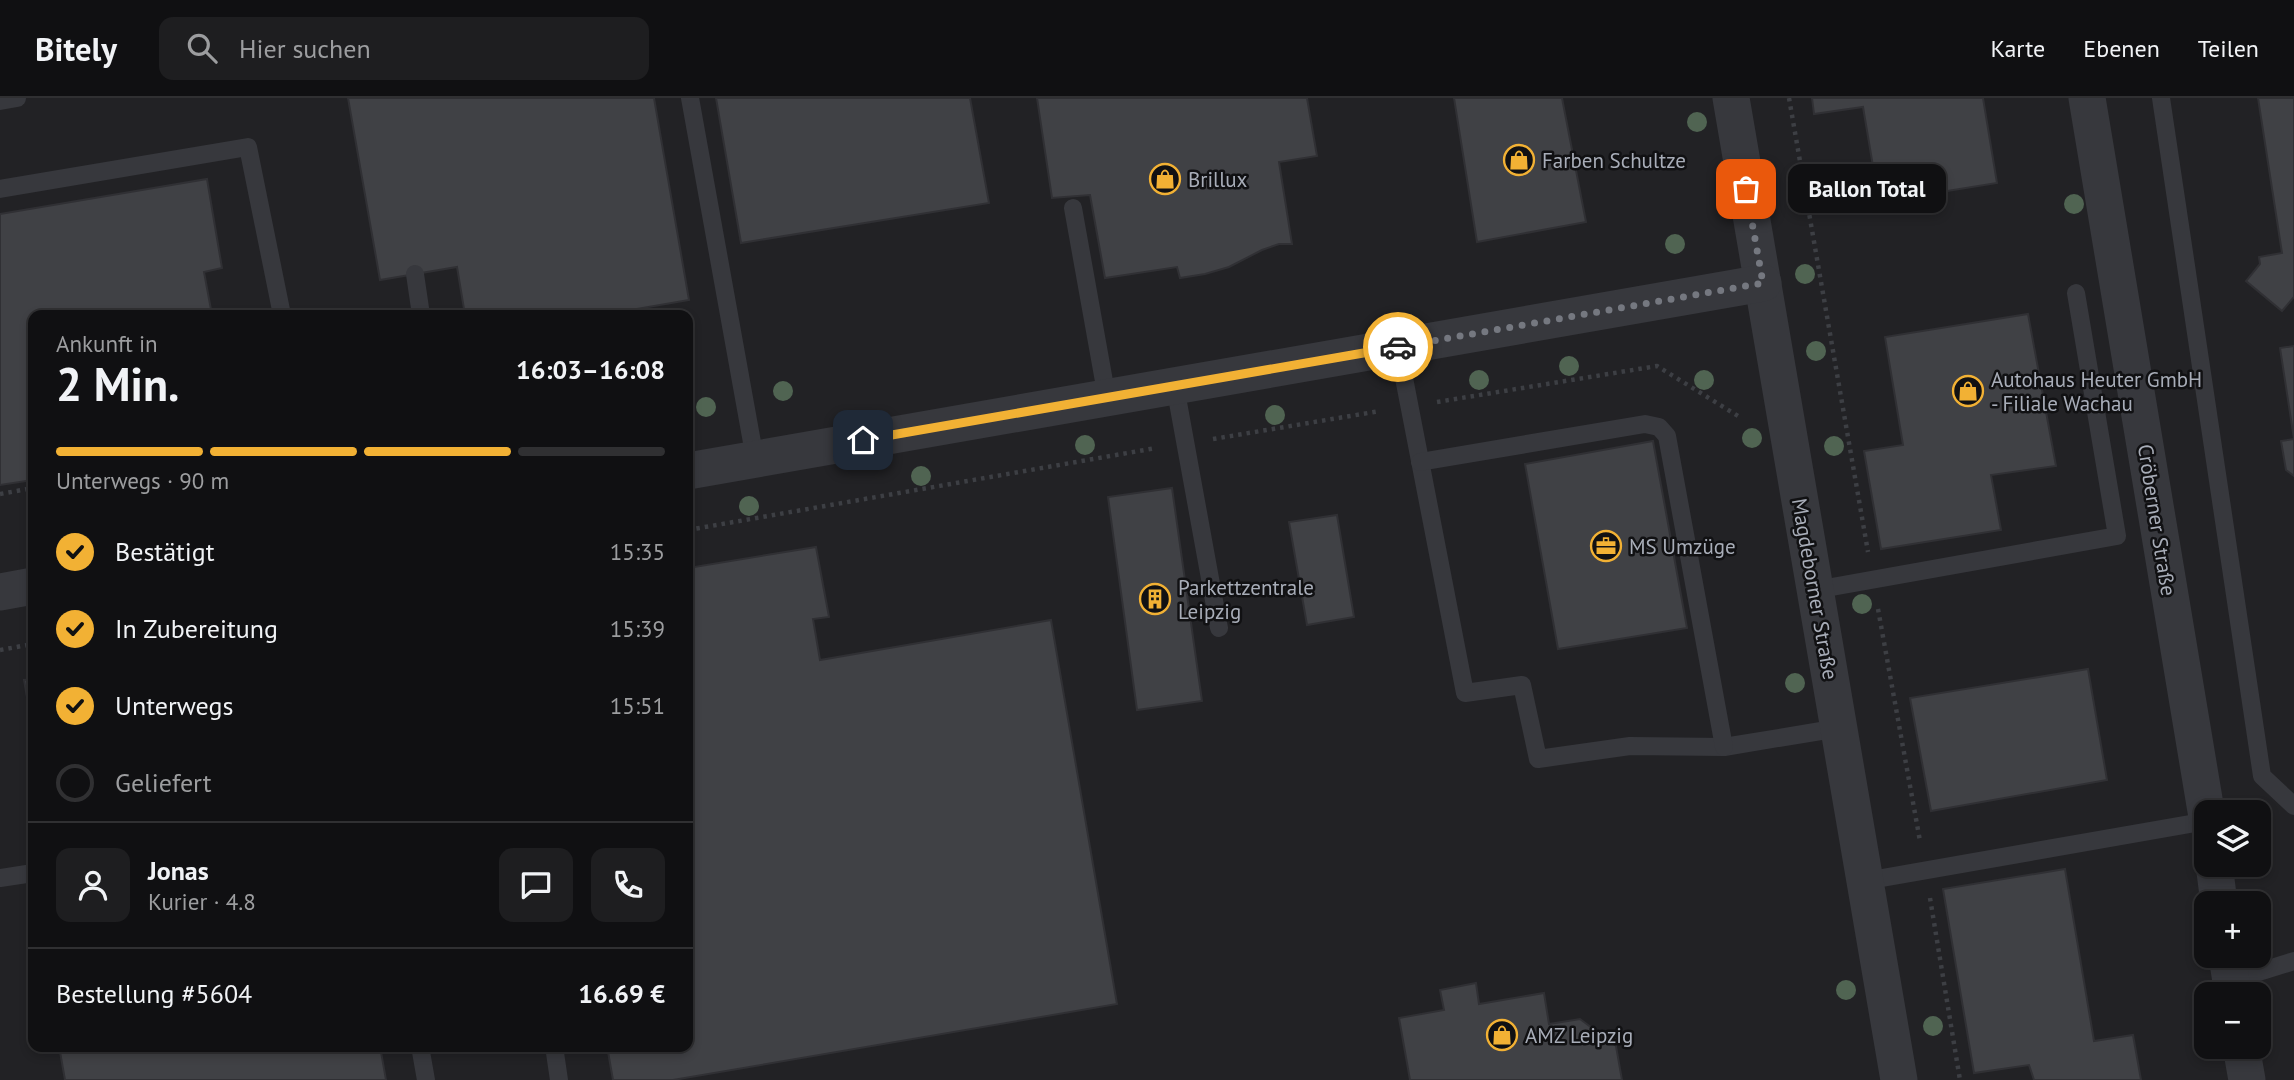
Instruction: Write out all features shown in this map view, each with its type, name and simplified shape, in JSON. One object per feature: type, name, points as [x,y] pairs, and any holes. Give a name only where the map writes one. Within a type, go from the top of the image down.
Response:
[{"type":"street","name":"Magdeborner Straße","points":[[1731,98],[1899,1080]]},
{"type":"street","name":"Cröberner Straße","points":[[2087,98],[2204,800]]},
{"type":"street","points":[[693,470],[1763,283]]},
{"type":"street","points":[[0,592],[28,587]]},
{"type":"street","points":[[2243,1059],[2247,1080]]},
{"type":"lane","points":[[0,101],[18,98]]},
{"type":"lane","points":[[690,98],[755,459]]},
{"type":"lane","points":[[2161,98],[2262,776],[2294,806]]},
{"type":"lane","points":[[0,189],[248,147],[281,310]]},
{"type":"lane","points":[[1073,208],[1107,398]]},
{"type":"lane","points":[[415,274],[420,310]]},
{"type":"lane","points":[[1815,590],[2118,536],[2076,293]]},
{"type":"lane","points":[[1398,347],[1465,693],[1522,685],[1538,759],[1630,746],[1724,747],[1839,728]]},
{"type":"lane","points":[[1175,386],[1219,628]]},
{"type":"lane","points":[[1420,462],[1644,424],[1659,428],[1667,436],[1724,747]]},
{"type":"lane","points":[[1865,881],[2194,821]]},
{"type":"lane","points":[[0,878],[28,874]]},
{"type":"lane","points":[[2230,977],[2294,961]]},
{"type":"lane","points":[[421,1052],[426,1080]]},
{"type":"lane","points":[[555,1052],[559,1080]]},
{"type":"path","points":[[1789,98],[1960,1080]]},
{"type":"path","points":[[0,494],[28,489]]},
{"type":"path","points":[[0,650],[28,645]]},
{"type":"shaded area","points":[[0,98],[2294,98],[2294,1080],[0,1080]]},
{"type":"building","points":[[348,98],[654,98],[689,300],[631,310],[464,310],[457,267],[380,280]]},
{"type":"building","points":[[716,98],[970,98],[989,203],[741,243]]},
{"type":"building","name":"Brillux","points":[[1037,98],[1307,98],[1317,156],[1279,162],[1292,244],[1279,244],[1229,267],[1205,274],[1180,278],[1177,267],[1105,278],[1090,195],[1052,198]]},
{"type":"building","name":"Farben Schultze","points":[[1454,98],[1562,98],[1586,222],[1477,242]]},
{"type":"building","points":[[1812,98],[1983,98],[1997,183],[1879,202],[1863,107],[1814,114]]},
{"type":"building","points":[[2258,98],[2294,98],[2294,297],[2282,311],[2246,281],[2260,264],[2259,257],[2282,253]]},
{"type":"building","points":[[207,179],[222,268],[204,272],[211,310],[28,310],[28,481],[0,485],[0,214]]},
{"type":"building","name":"Autohaus Heuter GmbH - Filiale Wachau","points":[[2028,314],[2056,466],[1991,475],[2001,530],[1881,549],[1864,451],[1903,445],[1885,337]]},
{"type":"building","points":[[2294,346],[2294,439],[2280,348]]},
{"type":"building","points":[[2294,439],[2294,476],[2286,470],[2281,441]]},
{"type":"building","name":"MS Umzüge","points":[[1653,441],[1687,628],[1558,649],[1525,464]]},
{"type":"building","name":"Parkettzentrale Leipzig","points":[[1172,488],[1202,701],[1137,710],[1108,497]]},
{"type":"building","points":[[1337,515],[1354,617],[1307,625],[1289,522]]},
{"type":"building","points":[[816,547],[829,617],[813,619],[820,660],[1051,620],[1117,1004],[673,1080],[613,1080],[608,1052],[693,1052],[693,567]]},
{"type":"building","points":[[2088,669],[2107,780],[1931,811],[1910,698]]},
{"type":"building","points":[[24,680],[28,680],[28,703]]},
{"type":"building","points":[[2065,869],[2094,1041],[2133,1035],[2141,1080],[2034,1080],[2029,1065],[1974,1073],[1943,889]]},
{"type":"building","name":"AMZ Leipzig","points":[[1476,983],[1479,1004],[1544,993],[1549,1024],[1580,1019],[1616,1046],[1622,1080],[1410,1080],[1399,1018],[1444,1010],[1440,990]]},
{"type":"building","points":[[60,1052],[381,1052],[386,1080],[65,1080]]},
{"type":"way so far","points":[[1398,347],[1763,283],[1746,189]]},
{"type":"place","name":"Farben Schultze","points":[[1519,160]]},
{"type":"place","name":"Brillux","points":[[1165,179]]},
{"type":"place","name":"Ballon Total","points":[[1746,189]]},
{"type":"place","name":"Autohaus Heuter GmbH - Filiale Wachau","points":[[1968,391]]},
{"type":"place","name":"MS Umzüge","points":[[1606,546]]},
{"type":"place","name":"Parkettzentrale Leipzig","points":[[1155,599]]},
{"type":"place","name":"AMZ Leipzig","points":[[1502,1035]]},
{"type":"route","points":[[863,440],[1398,347]]}]
